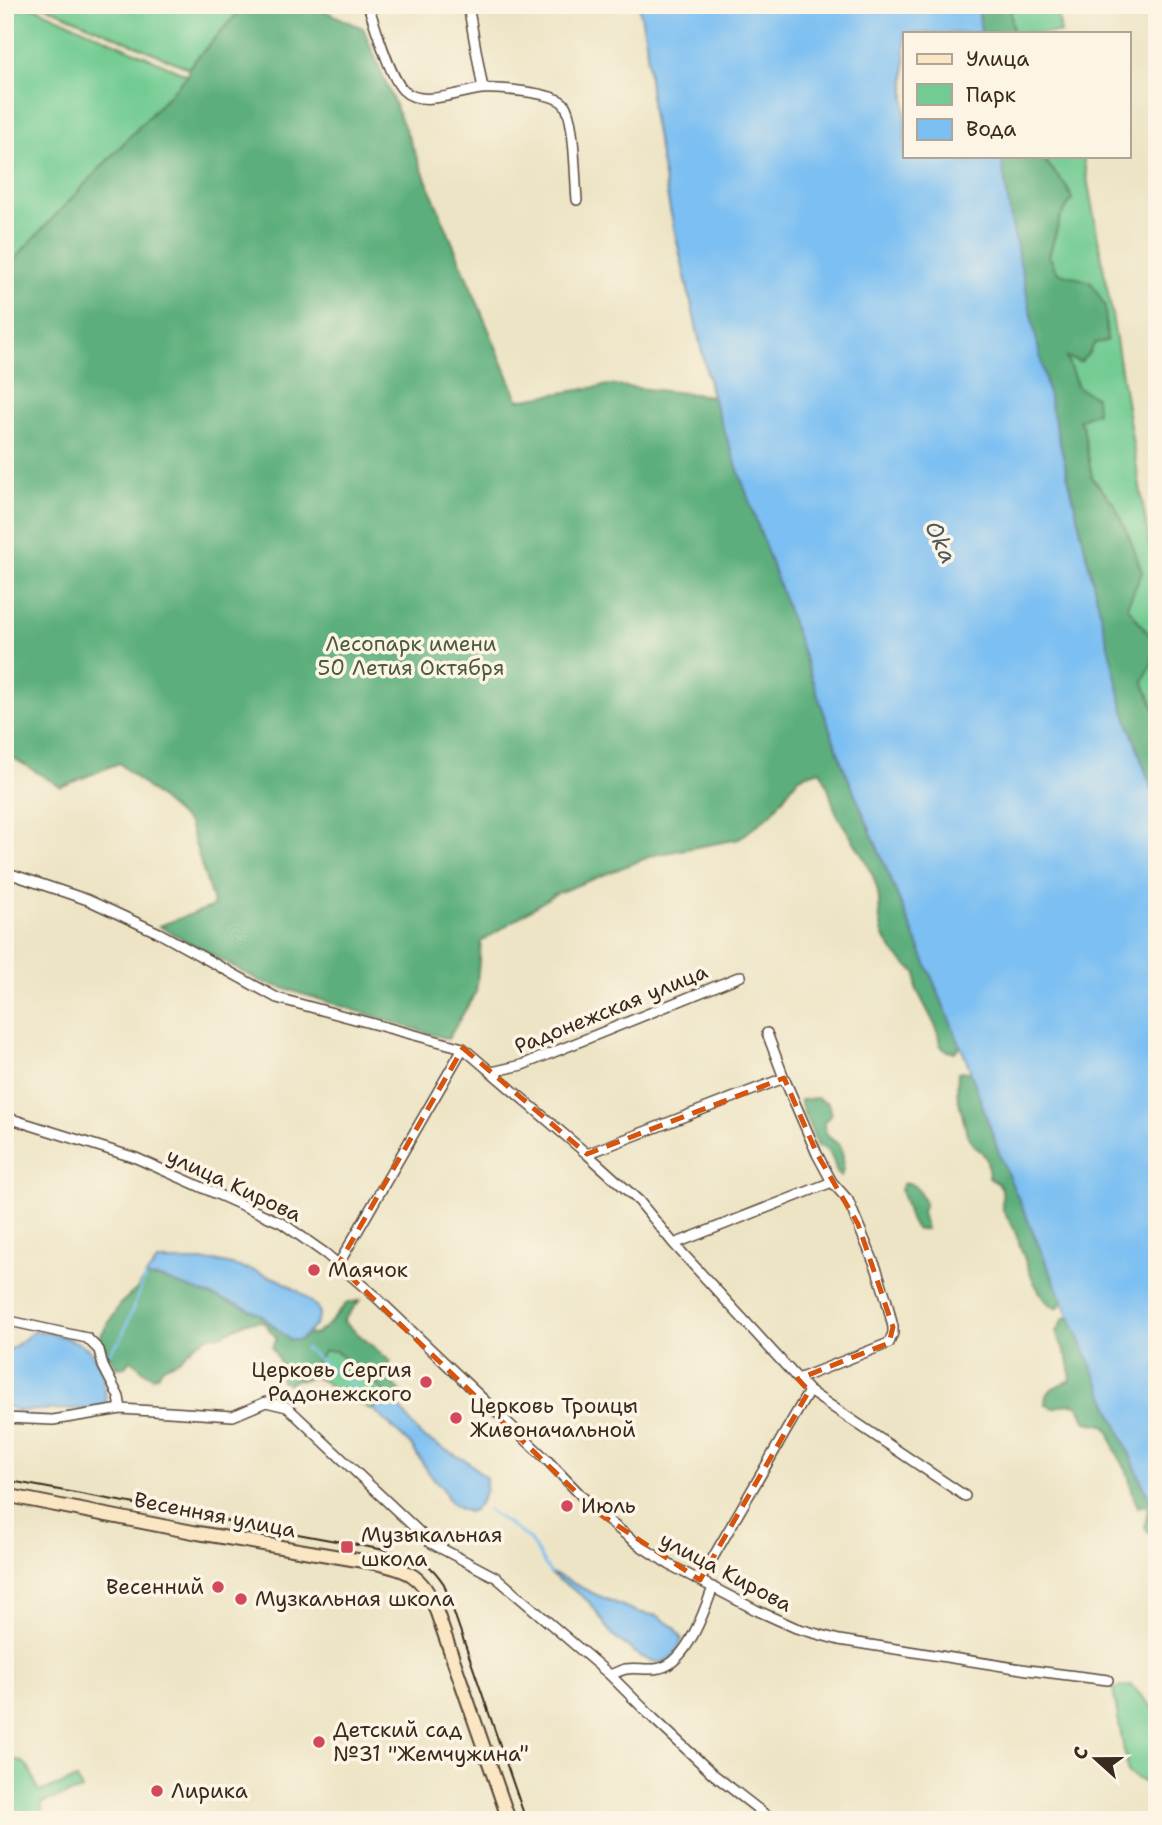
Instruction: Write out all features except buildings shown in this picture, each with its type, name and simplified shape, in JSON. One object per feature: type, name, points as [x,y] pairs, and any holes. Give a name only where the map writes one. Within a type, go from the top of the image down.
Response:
[{"type":"main road","name":"Весенняя улица","points":[[5,1495],[395,1567],[415,1577],[424,1583],[435,1607],[509,1820]]},
{"type":"street","points":[[368,5],[395,79],[403,90],[412,96],[442,97],[483,89],[540,93],[563,103],[570,117],[577,200]]},
{"type":"street","points":[[468,5],[483,89]]},
{"type":"street","points":[[5,872],[88,900],[159,933],[277,998],[463,1048],[639,1202],[809,1391],[965,1496]]},
{"type":"street","name":"Радонежская улица","points":[[492,1072],[522,1065],[741,976]]},
{"type":"street","points":[[767,1033],[817,1154],[832,1182],[848,1200],[886,1298],[893,1333],[889,1343],[799,1379]]},
{"type":"street","points":[[338,1265],[463,1048]]},
{"type":"street","points":[[587,1154],[784,1078]]},
{"type":"street","name":"улица Кирова","points":[[5,1117],[136,1158],[282,1223],[377,1298],[597,1512],[670,1565],[756,1610],[796,1628],[839,1640],[1108,1680]]},
{"type":"street","points":[[674,1244],[832,1182]]},
{"type":"street","points":[[5,1320],[87,1338],[99,1350],[103,1366],[119,1397],[121,1409]]},
{"type":"street","points":[[700,1580],[809,1391]]},
{"type":"street","points":[[5,1418],[53,1420],[121,1409],[233,1416],[266,1402],[287,1407],[431,1543],[497,1578],[610,1675],[713,1774],[772,1820]]},
{"type":"street","points":[[610,1675],[625,1669],[663,1668],[677,1658],[693,1634],[713,1587]]},
{"type":"highlighted area","points":[[463,1048],[587,1154],[784,1078],[817,1154],[858,1224],[893,1327],[889,1343],[798,1379],[809,1391],[700,1580],[597,1512],[338,1265]]},
{"type":"green space","points":[[5,5],[29,5],[188,75],[5,269]]},
{"type":"green space","points":[[42,5],[245,5],[188,68]]},
{"type":"green space","name":"Лесопарк имени 50 Летия Октября","points":[[245,5],[311,5],[363,28],[518,400],[609,385],[712,396],[842,763],[960,1045],[955,1052],[946,1051],[940,1045],[937,1029],[916,988],[917,973],[898,957],[888,944],[880,921],[874,878],[838,816],[820,770],[799,777],[771,814],[739,839],[654,855],[555,894],[481,942],[476,992],[448,1039],[260,981],[159,926],[214,906],[189,824],[119,763],[61,787],[5,753],[5,269],[188,75],[188,68]]},
{"type":"green space","points":[[978,5],[1010,5],[1013,32],[981,32]]},
{"type":"green space","points":[[1010,5],[1056,5],[1061,32],[1013,32]]},
{"type":"green space","points":[[1001,158],[1043,158],[1067,187],[1072,199],[1060,218],[1049,256],[1057,272],[1091,282],[1105,306],[1107,341],[1095,343],[1080,362],[1066,357],[1078,388],[1096,397],[1097,412],[1079,420],[1083,427],[1092,478],[1114,504],[1142,572],[1127,606],[1153,640],[1153,661],[1143,681],[1157,715],[1157,804],[1123,708],[1047,389],[1011,220]]},
{"type":"green space","points":[[1043,158],[1083,158],[1157,592],[1157,715],[1142,681],[1153,661],[1153,640],[1127,606],[1142,572],[1114,504],[1092,478],[1083,427],[1079,420],[1078,388],[1066,356],[1088,354],[1095,343],[1091,282],[1056,272],[1049,256],[1060,218],[1072,199],[1067,187]]},
{"type":"green space","points":[[958,1072],[971,1073],[1002,1161],[1063,1302],[1057,1308],[1049,1304],[1036,1286],[1014,1229],[1003,1210],[1002,1189],[989,1178],[987,1160],[967,1134],[957,1093]]},
{"type":"green space","points":[[816,1098],[828,1103],[831,1114],[824,1123],[829,1136],[840,1145],[843,1160],[841,1176],[828,1152],[818,1146],[803,1111],[800,1100]]},
{"type":"green space","points":[[909,1183],[916,1187],[925,1202],[922,1212],[926,1229],[917,1230],[909,1216],[900,1190],[903,1184]]},
{"type":"green space","points":[[145,1277],[161,1278],[241,1306],[260,1314],[275,1328],[300,1340],[306,1334],[314,1335],[328,1325],[346,1304],[360,1300],[343,1321],[391,1362],[383,1371],[403,1395],[393,1399],[336,1351],[324,1351],[314,1364],[314,1377],[297,1379],[289,1384],[281,1381],[279,1376],[282,1367],[272,1347],[277,1338],[262,1321],[247,1322],[221,1335],[210,1336],[196,1344],[178,1361],[163,1367],[158,1375],[153,1377],[130,1360],[125,1367],[117,1368],[99,1338],[120,1304],[138,1288]]},
{"type":"green space","points":[[1070,1317],[1157,1517],[1157,1538],[1151,1536],[1145,1527],[1148,1509],[1145,1505],[1138,1507],[1127,1471],[1115,1450],[1109,1431],[1104,1425],[1086,1422],[1079,1407],[1074,1404],[1053,1408],[1045,1403],[1046,1395],[1053,1388],[1070,1380],[1068,1362],[1056,1332],[1064,1318]]},
{"type":"green space","points":[[324,1351],[336,1351],[393,1399],[377,1393],[371,1400],[375,1411],[336,1393],[326,1382],[314,1377],[314,1364]]},
{"type":"green space","points":[[1131,1685],[1157,1712],[1157,1759],[1145,1783],[1128,1773],[1113,1689]]},
{"type":"green space","points":[[5,1760],[27,1765],[39,1792],[77,1779],[82,1790],[41,1803],[43,1810],[38,1812],[41,1820],[5,1820]]},
{"type":"water","name":"Oka","points":[[639,5],[978,5],[981,32],[903,32],[903,158],[1001,158],[1011,220],[1047,389],[1123,708],[1157,804],[1157,1517],[1002,1161],[966,1059],[842,763],[712,396],[670,210],[652,112],[646,41]]},
{"type":"water","points":[[157,1261],[215,1261],[252,1270],[280,1280],[301,1293],[320,1313],[315,1326],[300,1340],[290,1340],[260,1314],[161,1278],[145,1277]]},
{"type":"water","points":[[35,1331],[63,1337],[88,1349],[99,1367],[106,1402],[98,1408],[18,1411],[5,1405],[5,1352]]},
{"type":"water","points":[[377,1393],[393,1399],[421,1436],[468,1462],[486,1478],[486,1489],[474,1510],[468,1512],[450,1502],[410,1444],[375,1411],[371,1400]]},
{"type":"water","points":[[551,1574],[637,1612],[658,1616],[676,1629],[682,1639],[677,1650],[666,1661],[644,1658],[614,1636],[585,1598]]},
{"type":"waterway","points":[[107,1355],[121,1339],[145,1277]]},
{"type":"waterway","points":[[305,1348],[371,1400]]},
{"type":"waterway","points":[[488,1510],[529,1539],[551,1574]]},
{"type":"tram line","points":[[5,1480],[401,1553],[426,1564],[444,1584],[526,1820]]},
{"type":"place","name":"Маячок","points":[[314,1270]]},
{"type":"place","name":"Церковь Сергия Радонежского","points":[[426,1382]]},
{"type":"place","name":"Церковь Троицы Живоначальной","points":[[456,1418]]},
{"type":"place","name":"Июль","points":[[567,1506]]},
{"type":"place","name":"Музыкальная школа","points":[[347,1547]]},
{"type":"place","name":"Весенний","points":[[218,1587]]},
{"type":"place","name":"Музкальная школа","points":[[241,1599]]},
{"type":"place","name":"Детский сад №31 \"Жемчужина\"","points":[[319,1742]]},
{"type":"place","name":"Лирика","points":[[157,1791]]}]
